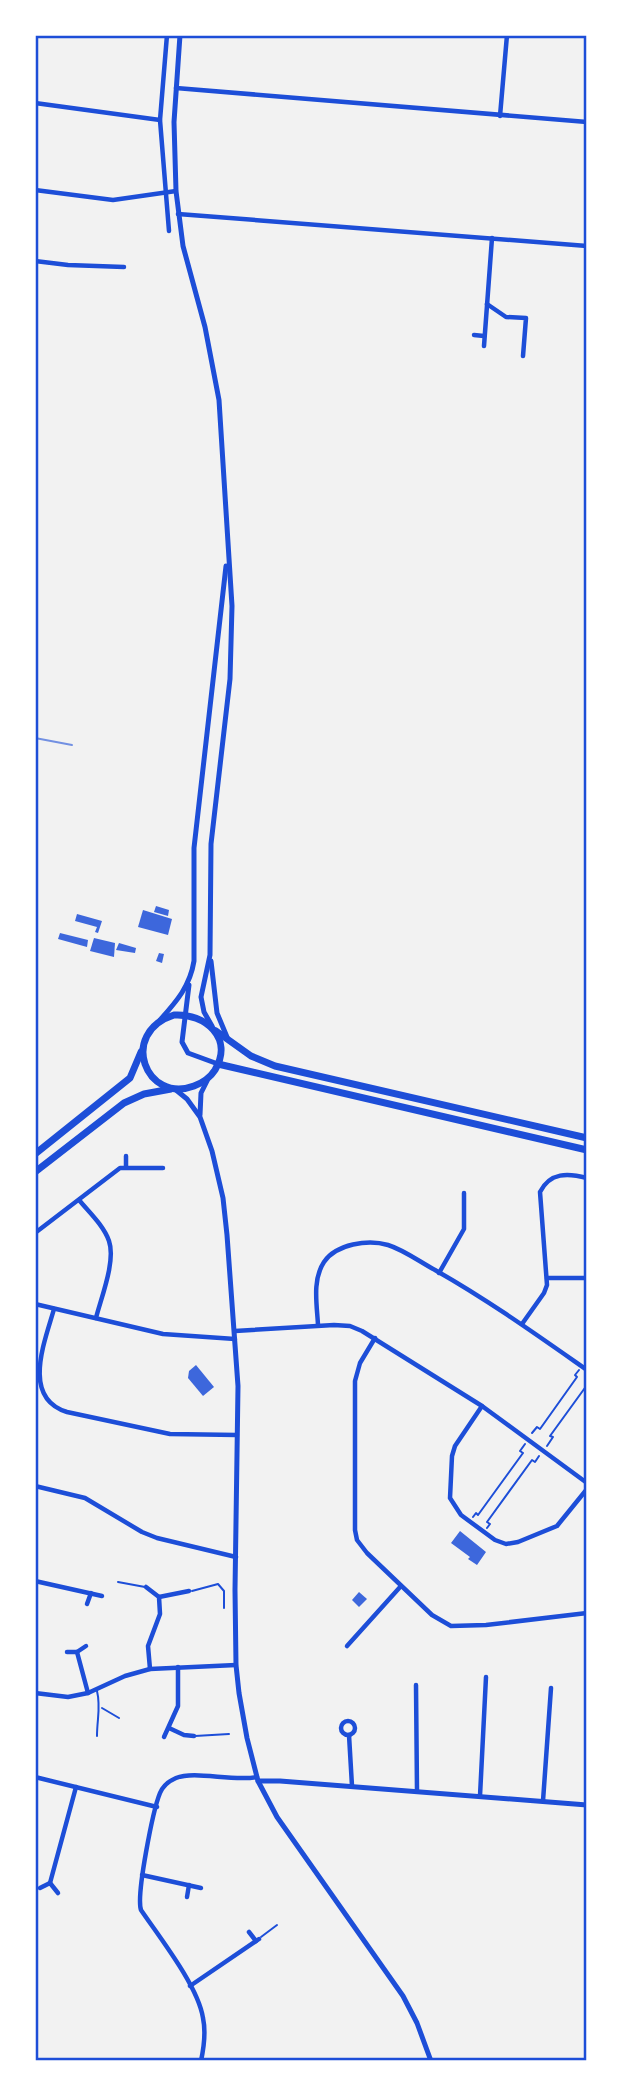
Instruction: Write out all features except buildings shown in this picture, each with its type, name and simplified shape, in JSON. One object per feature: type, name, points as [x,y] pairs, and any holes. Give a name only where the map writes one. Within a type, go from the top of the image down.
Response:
[{"type":"highway","points":[[35,1153],[130,1078],[142,1052],[145,1037],[160,1020],[184,1014],[214,1028],[261,1062],[587,1138]]},
{"type":"highway","points":[[35,1172],[124,1103],[144,1094],[190,1088],[209,1078],[218,1064],[220,1047],[214,1028]]},
{"type":"highway","points":[[142,1052],[153,1078],[174,1089]]},
{"type":"highway","points":[[218,1064],[587,1150]]},
{"type":"main road","points":[[180,35],[174,145],[178,214],[185,257],[208,338],[219,400],[232,606],[230,679],[211,844],[210,955],[217,1013],[223,1032],[231,1042]]},
{"type":"main road","points":[[218,1064],[194,1056],[184,1047],[181,1035],[194,961],[194,848],[227,546]]},
{"type":"main road","points":[[210,955],[201,997],[204,1012],[214,1028]]},
{"type":"main road","points":[[160,1020],[182,995],[191,979]]},
{"type":"main road","points":[[200,1117],[201,1093],[209,1078]]},
{"type":"main road","points":[[174,1089],[187,1099],[200,1117],[212,1151],[223,1198],[235,1331],[236,1665],[239,1693],[257,1779],[297,1847],[403,1996],[417,2022],[431,2061]]},
{"type":"main road","points":[[257,1779],[587,1805]]},
{"type":"street","points":[[167,35],[160,120],[169,231]]},
{"type":"street","points":[[500,116],[507,35]]},
{"type":"street","points":[[176,88],[587,122]]},
{"type":"street","points":[[35,103],[160,120]]},
{"type":"street","points":[[35,190],[113,200],[176,191]]},
{"type":"street","points":[[178,214],[587,246]]},
{"type":"street","points":[[484,346],[492,238]]},
{"type":"street","points":[[114,267],[115,257]]},
{"type":"street","points":[[35,261],[124,267]]},
{"type":"street","points":[[487,303],[506,317],[526,318],[523,356]]},
{"type":"street","points":[[474,335],[484,336]]},
{"type":"street","points":[[126,1156],[126,1166]]},
{"type":"street","points":[[35,1233],[114,1171],[126,1166],[163,1168]]},
{"type":"street","points":[[522,1324],[544,1293],[547,1278],[540,1192],[550,1179],[560,1175],[587,1178]]},
{"type":"street","points":[[439,1273],[464,1229],[464,1193]]},
{"type":"street","points":[[79,1200],[106,1235],[110,1245],[111,1261],[96,1318]]},
{"type":"street","points":[[318,1325],[317,1277],[323,1262],[344,1247],[372,1243],[389,1245],[522,1324],[587,1370]]},
{"type":"street","points":[[547,1278],[587,1278]]},
{"type":"street","points":[[35,1304],[179,1337],[235,1339]]},
{"type":"street","points":[[54,1309],[40,1363],[41,1389],[50,1402],[67,1412],[170,1434],[237,1435]]},
{"type":"street","points":[[235,1331],[318,1325],[350,1326],[375,1338],[482,1406],[587,1483]]},
{"type":"street","points":[[375,1338],[360,1363],[355,1381],[355,1530],[357,1539],[367,1553],[440,1621],[457,1627],[587,1613]]},
{"type":"street","points":[[35,1391],[41,1389]]},
{"type":"street","points":[[482,1406],[452,1456],[450,1498],[457,1510],[470,1521],[501,1542],[523,1541],[558,1526],[587,1489]]},
{"type":"street","points":[[35,1486],[85,1498],[142,1532],[158,1538],[236,1557]]},
{"type":"street","points":[[35,1581],[102,1596]]},
{"type":"street","points":[[347,1646],[401,1586]]},
{"type":"street","points":[[146,1587],[159,1597],[189,1591]]},
{"type":"street","points":[[87,1604],[91,1593]]},
{"type":"street","points":[[150,1669],[148,1646],[160,1615],[159,1597]]},
{"type":"street","points":[[67,1652],[77,1652],[86,1646]]},
{"type":"street","points":[[77,1652],[88,1693]]},
{"type":"street","points":[[35,1693],[68,1697],[88,1693],[125,1676],[150,1669],[236,1665]]},
{"type":"street","points":[[164,1737],[178,1706],[178,1667]]},
{"type":"street","points":[[480,1796],[486,1677]]},
{"type":"street","points":[[416,1685],[417,1791]]},
{"type":"street","points":[[542,1801],[551,1688]]},
{"type":"street","points":[[169,1728],[194,1736]]},
{"type":"street","points":[[349,1735],[352,1786]]},
{"type":"street","points":[[35,1777],[157,1807]]},
{"type":"street","points":[[201,2061],[205,2026],[201,2009],[191,1986],[141,1910],[139,1902],[142,1875],[160,1794],[165,1786],[179,1777],[257,1779]]},
{"type":"street","points":[[40,1888],[50,1883],[76,1787]]},
{"type":"street","points":[[142,1875],[201,1888]]},
{"type":"street","points":[[50,1883],[58,1894]]},
{"type":"street","points":[[187,1897],[190,1885]]},
{"type":"street","points":[[191,1986],[257,1940],[249,1932]]},
{"type":"lane","points":[[118,1582],[146,1587]]},
{"type":"lane","points":[[189,1591],[218,1584],[224,1591],[225,1608]]},
{"type":"lane","points":[[96,1690],[101,1707],[119,1718]]},
{"type":"lane","points":[[97,1736],[97,1718],[101,1707]]},
{"type":"lane","points":[[194,1736],[229,1734]]},
{"type":"lane","points":[[257,1940],[277,1925]]},
{"type":"path","points":[[470,1521],[476,1513],[478,1515],[523,1453],[520,1451],[528,1439],[537,1427],[540,1429],[577,1377],[575,1375],[581,1366]]},
{"type":"path","points":[[484,1532],[490,1524],[487,1522],[533,1460],[535,1462],[544,1450],[553,1437],[550,1436],[587,1385]]},
{"type":"tram line","points":[[35,738],[72,745]]}]
